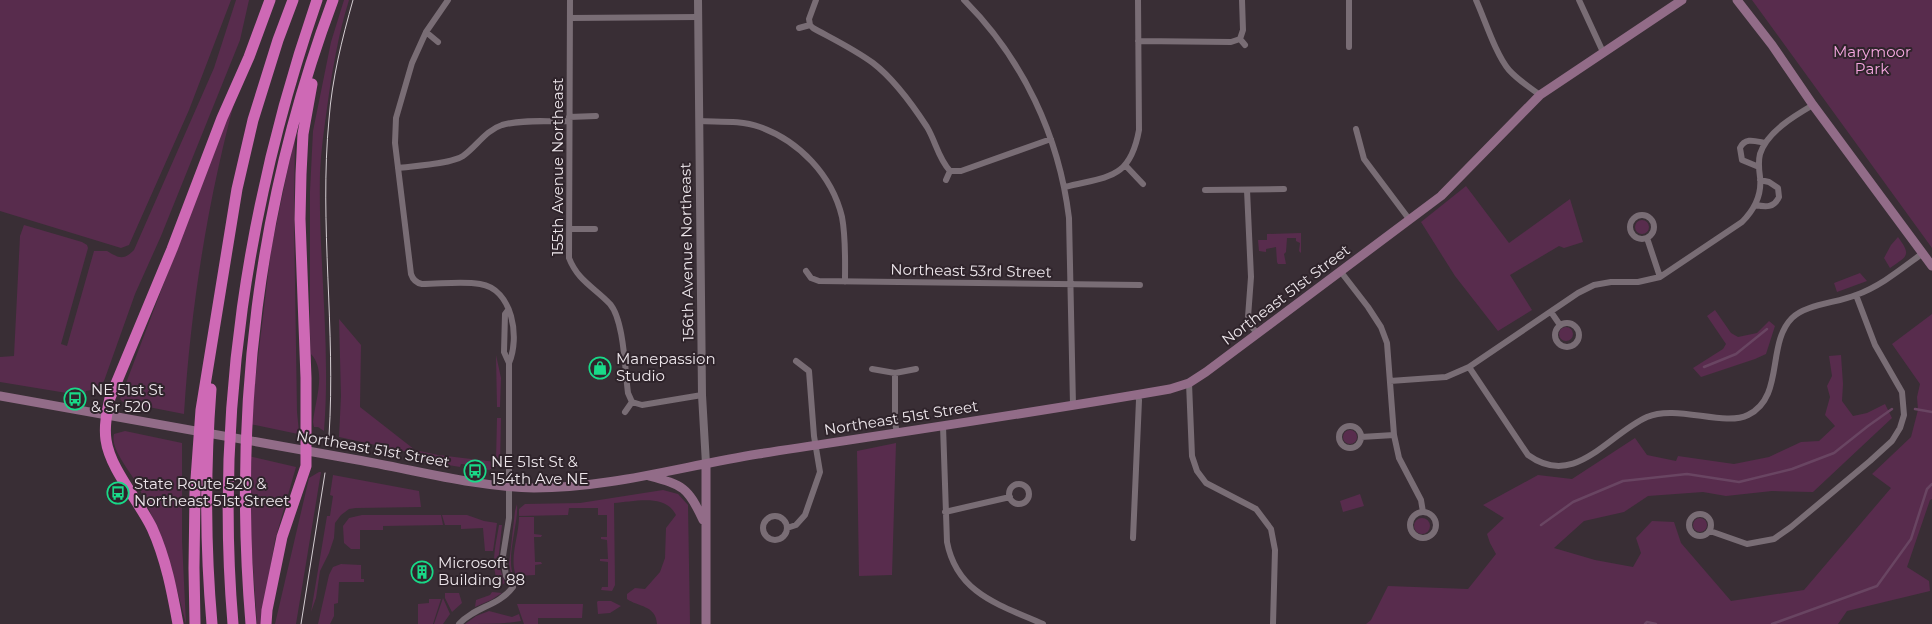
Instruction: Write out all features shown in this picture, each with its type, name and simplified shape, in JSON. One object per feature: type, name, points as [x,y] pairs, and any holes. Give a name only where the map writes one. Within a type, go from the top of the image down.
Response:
[{"type":"highway","points":[[178,624],[170,576],[160,549],[151,527],[110,454],[105,432],[106,414],[110,398],[172,249],[270,0]]},
{"type":"highway","points":[[196,624],[195,512],[201,410],[237,189],[251,129],[278,40],[293,0]]},
{"type":"highway","points":[[233,624],[230,583],[229,465],[232,391],[239,331],[250,254],[266,175],[281,114],[317,0]]},
{"type":"highway","points":[[266,624],[267,610],[282,537],[306,466],[300,219],[302,143],[309,94],[334,0]]},
{"type":"highway","points":[[251,624],[244,499],[248,389],[254,328],[264,254],[293,125],[312,55],[334,0]]},
{"type":"highway","points":[[212,624],[208,579],[206,449],[218,308]]},
{"type":"main road","name":"Northeast 51st Street","points":[[0,396],[409,471],[510,487],[577,486],[1170,389],[1189,383],[1341,272],[1448,190],[1540,95],[1682,0]]},
{"type":"main road","points":[[1737,0],[1772,45],[1813,105],[1932,266]]},
{"type":"main road","name":"156th Avenue Northeast","points":[[706,464],[706,624]]},
{"type":"main road","points":[[646,475],[675,483],[686,490],[695,502],[705,523]]},
{"type":"street","points":[[448,0],[426,32],[412,63],[396,118],[395,143],[407,248],[413,279],[422,284],[480,284],[490,287],[504,298],[508,310],[505,314],[504,352],[509,363],[510,487],[509,518],[502,556],[506,576],[513,587],[498,602],[470,615],[459,624]]},
{"type":"street","name":"155th Avenue Northeast","points":[[570,0],[569,258],[573,270],[610,304],[616,314],[620,325],[628,394],[632,402]]},
{"type":"street","name":"156th Avenue Northeast","points":[[698,0],[702,395],[706,464]]},
{"type":"street","points":[[816,0],[809,18],[810,25],[874,64],[890,80],[909,101],[928,129],[943,163],[950,171],[961,171],[1051,139]]},
{"type":"street","points":[[964,0],[984,20],[1019,69],[1034,97],[1051,139],[1065,187],[1070,218],[1073,405]]},
{"type":"street","points":[[1065,187],[1114,174],[1126,166],[1136,148],[1139,130],[1138,0]]},
{"type":"street","points":[[1240,39],[1242,30],[1242,0]]},
{"type":"street","points":[[1349,47],[1350,0]]},
{"type":"street","points":[[1476,0],[1501,58],[1508,69],[1519,80],[1540,95]]},
{"type":"street","points":[[1579,0],[1603,52]]},
{"type":"street","points":[[570,18],[698,17]]},
{"type":"street","points":[[799,28],[810,25]]},
{"type":"street","points":[[426,32],[438,42]]},
{"type":"street","points":[[1138,41],[1230,42],[1240,39]]},
{"type":"street","points":[[1240,39],[1245,45]]},
{"type":"street","points":[[1390,381],[1446,376],[1469,366],[1578,293],[1594,285],[1611,282],[1638,282],[1660,277],[1750,215],[1755,205],[1760,180],[1760,155],[1765,143],[1773,134],[1813,105]]},
{"type":"street","points":[[398,168],[462,157],[491,131],[501,125],[514,122],[596,116]]},
{"type":"street","points":[[699,121],[740,122],[760,127],[783,139],[808,156],[823,174],[842,216],[845,244],[845,282]]},
{"type":"street","points":[[1356,129],[1364,159],[1409,219]]},
{"type":"street","points":[[1759,167],[1742,160],[1740,148],[1745,141],[1749,140],[1765,143]]},
{"type":"street","points":[[1126,166],[1143,184]]},
{"type":"street","points":[[946,180],[950,171]]},
{"type":"street","points":[[1755,205],[1773,205],[1779,197],[1778,188],[1769,182],[1760,180]]},
{"type":"street","points":[[1205,190],[1284,189]]},
{"type":"street","points":[[1246,190],[1251,284],[1248,317],[1251,326],[1258,334]]},
{"type":"street","points":[[569,229],[595,229]]},
{"type":"street","points":[[1647,238],[1660,277]]},
{"type":"street","points":[[1469,366],[1528,455],[1538,462],[1554,467],[1570,466],[1647,417],[1669,413],[1735,418],[1748,415],[1761,406],[1769,392],[1780,340],[1785,327],[1792,318],[1801,311],[1856,296],[1888,280],[1923,253]]},
{"type":"street","name":"Northeast 53rd Street","points":[[806,271],[811,278],[819,281],[1140,285]]},
{"type":"street","points":[[1341,272],[1381,327],[1387,343],[1394,436],[1399,458],[1421,500],[1423,512]]},
{"type":"street","points":[[1710,531],[1747,544],[1774,540],[1892,441],[1900,428],[1904,415],[1904,400],[1902,392],[1875,345],[1856,296]]},
{"type":"street","points":[[1551,312],[1560,325]]},
{"type":"street","points":[[787,528],[796,525],[807,511],[820,472],[815,446],[809,371],[796,361]]},
{"type":"street","points":[[872,369],[895,373],[916,369]]},
{"type":"street","points":[[895,373],[895,423],[897,433]]},
{"type":"street","points":[[1189,383],[1192,456],[1196,471],[1206,483],[1256,509],[1271,529],[1275,550],[1273,624]]},
{"type":"street","points":[[1133,538],[1138,448],[1139,400],[1137,394]]},
{"type":"street","points":[[625,412],[632,402],[642,405],[702,395]]},
{"type":"street","points":[[943,426],[945,512],[950,557],[957,571],[976,591],[994,603],[1043,624]]},
{"type":"street","points":[[1361,437],[1394,436]]},
{"type":"street","points":[[945,512],[1010,497]]},
{"type":"street","points":[[1423,512],[1433,516],[1437,524],[1434,533],[1423,539],[1418,538],[1411,532],[1410,524],[1413,516],[1423,512]]},
{"type":"green space","points":[[0,0],[231,0],[189,110],[129,245],[121,248],[0,211]]},
{"type":"green space","points":[[236,0],[249,0],[240,40],[161,236],[135,294],[104,381],[96,389],[86,391],[85,396],[0,382],[0,357],[14,356],[20,236],[24,225],[87,245],[88,248],[61,344],[67,346],[94,251],[107,251],[124,257],[134,250],[214,68]]},
{"type":"green space","points":[[344,0],[349,0],[333,67],[320,172],[326,366],[324,431],[314,427],[313,422],[319,377],[316,361],[311,354],[310,335],[310,191],[313,131],[331,42]]},
{"type":"green space","name":"Marymoor Park","points":[[1752,0],[1932,0],[1932,248]]},
{"type":"green space","points":[[239,85],[228,125],[203,248],[191,331],[184,414],[123,402],[120,399]]},
{"type":"green space","points":[[295,134],[294,218],[298,434],[250,424],[271,250]]},
{"type":"green space","points":[[1466,186],[1509,243],[1570,199],[1583,242],[1564,248],[1559,246],[1510,275],[1532,310],[1498,331],[1455,276],[1421,222]]},
{"type":"green space","points":[[1639,220],[1645,220],[1649,227],[1645,234],[1639,234],[1635,230],[1635,224]]},
{"type":"green space","points":[[1301,233],[1301,253],[1299,251],[1300,243],[1296,241],[1296,238],[1287,238],[1286,252],[1284,254],[1286,264],[1278,264],[1276,247],[1266,249],[1266,252],[1259,251],[1258,240],[1267,240],[1267,234]]},
{"type":"green space","points":[[1898,237],[1905,248],[1906,255],[1890,268],[1884,258]]},
{"type":"green space","points":[[1860,273],[1867,281],[1837,292],[1834,283]]},
{"type":"green space","points":[[1715,310],[1731,333],[1738,337],[1757,333],[1769,321],[1775,326],[1766,354],[1701,377],[1693,368],[1723,349],[1726,344],[1707,316]]},
{"type":"green space","points":[[1932,314],[1932,499],[1930,500],[1907,567],[1929,581],[1930,591],[1847,611],[1838,624],[1366,624],[1371,620],[1388,586],[1468,589],[1496,554],[1487,534],[1504,518],[1483,505],[1538,475],[1572,479],[1635,438],[1647,455],[1676,461],[1678,456],[1734,464],[1769,457],[1801,442],[1819,441],[1835,426],[1825,415],[1830,397],[1827,386],[1832,376],[1829,356],[1841,355],[1842,401],[1853,416],[1867,413],[1885,404],[1892,418],[1813,492],[1772,491],[1726,496],[1703,492],[1648,496],[1624,512],[1584,521],[1554,548],[1595,560],[1633,567],[1641,553],[1636,538],[1652,521],[1674,522],[1681,543],[1731,601],[1804,590],[1891,488],[1872,474],[1911,437],[1918,410],[1917,397],[1920,384],[1892,344]]},
{"type":"green space","points":[[339,319],[361,345],[360,407],[415,450],[438,455],[496,462],[497,418],[501,418],[500,464],[489,470],[471,467],[471,465],[461,464],[460,467],[425,461],[412,453],[339,437],[341,396]]},
{"type":"green space","points":[[1563,327],[1569,327],[1573,334],[1569,341],[1563,341],[1559,337],[1559,331]]},
{"type":"green space","points":[[496,355],[501,378],[500,407],[497,407]]},
{"type":"green space","points":[[1347,430],[1353,430],[1357,437],[1353,444],[1347,444],[1343,440],[1343,434]]},
{"type":"green space","points":[[125,431],[182,443],[182,541],[186,624],[171,569],[153,518],[136,482],[115,446],[114,434]]},
{"type":"green space","points":[[896,443],[892,575],[859,576],[857,451]]},
{"type":"green space","points":[[249,456],[296,467],[275,540],[261,624],[257,624],[250,521]]},
{"type":"green space","points":[[321,472],[296,624],[275,624],[309,478]]},
{"type":"green space","points":[[333,475],[419,491],[421,507],[356,508],[349,509],[341,515],[335,523],[334,538],[320,571],[316,598],[311,612],[327,516],[330,516],[333,496],[330,495]]},
{"type":"green space","points":[[663,490],[678,494],[688,505],[690,624],[657,624],[656,618],[650,610],[627,599],[627,594],[635,588],[645,589],[660,572],[665,558],[666,528],[676,515],[671,508],[657,501],[648,500],[614,503],[615,585],[612,591],[601,590],[602,587],[608,587],[608,562],[600,561],[600,559],[608,559],[607,540],[601,539],[601,537],[607,537],[607,515],[598,515],[598,508],[569,508],[568,515],[519,516],[519,509],[525,504],[580,503]]},
{"type":"green space","points":[[1360,494],[1364,506],[1343,512],[1340,501]]},
{"type":"green space","points":[[517,504],[511,561],[514,577],[512,579],[509,564]]},
{"type":"green space","points":[[362,515],[441,515],[443,525],[383,526],[383,530],[360,530],[360,549],[351,549],[344,543],[343,526],[349,518]]},
{"type":"green space","points":[[442,515],[467,515],[497,523],[493,551],[485,551],[483,528],[461,529],[461,525],[445,525]]},
{"type":"green space","points":[[519,517],[534,517],[534,534],[542,535],[541,537],[534,537],[535,562],[541,562],[542,564],[535,565],[535,575],[516,576],[514,569]]},
{"type":"green space","points":[[1422,518],[1428,520],[1430,526],[1428,532],[1422,534],[1416,532],[1414,526],[1416,520]]},
{"type":"green space","points":[[1697,518],[1703,518],[1707,525],[1703,532],[1697,532],[1693,528],[1693,522]]},
{"type":"green space","points":[[499,525],[502,525],[498,563],[505,583],[500,586],[494,564]]},
{"type":"green space","points":[[341,564],[361,565],[361,579],[364,579],[364,582],[339,582],[338,603],[334,604],[334,616],[330,624],[318,624],[329,575],[333,567]]},
{"type":"green space","points":[[492,592],[502,593],[475,607],[476,600],[490,595]]},
{"type":"green space","points":[[445,593],[459,593],[462,603],[452,612],[445,598]]},
{"type":"green space","points":[[443,598],[450,614],[443,624],[434,624]]},
{"type":"green space","points":[[429,599],[441,599],[433,624],[418,624],[418,604],[429,603]]},
{"type":"green space","points":[[598,601],[611,601],[621,606],[610,613],[598,614]]},
{"type":"green space","points":[[517,604],[583,604],[582,618],[538,618],[538,624],[524,624]]},
{"type":"green space","points":[[489,611],[512,617],[519,614],[521,621],[465,624],[476,616]]},
{"type":"waterway","points":[[1704,367],[1736,354],[1767,329]]},
{"type":"waterway","points":[[1541,525],[1573,502],[1623,481],[1687,474],[1739,482],[1792,469],[1834,453],[1892,409]]},
{"type":"waterway","points":[[1915,409],[1932,412]]},
{"type":"waterway","points":[[1772,624],[1877,586],[1911,539],[1927,489],[1932,484]]},
{"type":"waterway","points":[[1645,624],[1647,622],[1656,624]]},
{"type":"tram line","points":[[329,436],[331,357],[326,237],[326,158],[332,89],[341,44],[353,0]]},
{"type":"tram line","points":[[301,624],[325,473]]},
{"type":"place","name":"Manepassion Studio","points":[[600,368]]},
{"type":"place","name":"NE 51st St & Sr 520","points":[[75,399]]},
{"type":"place","name":"NE 51st St & 154th Ave NE","points":[[475,471]]},
{"type":"place","name":"State Route 520 & Northeast 51st Street","points":[[118,493]]},
{"type":"place","name":"Microsoft Building 88","points":[[422,572]]}]
